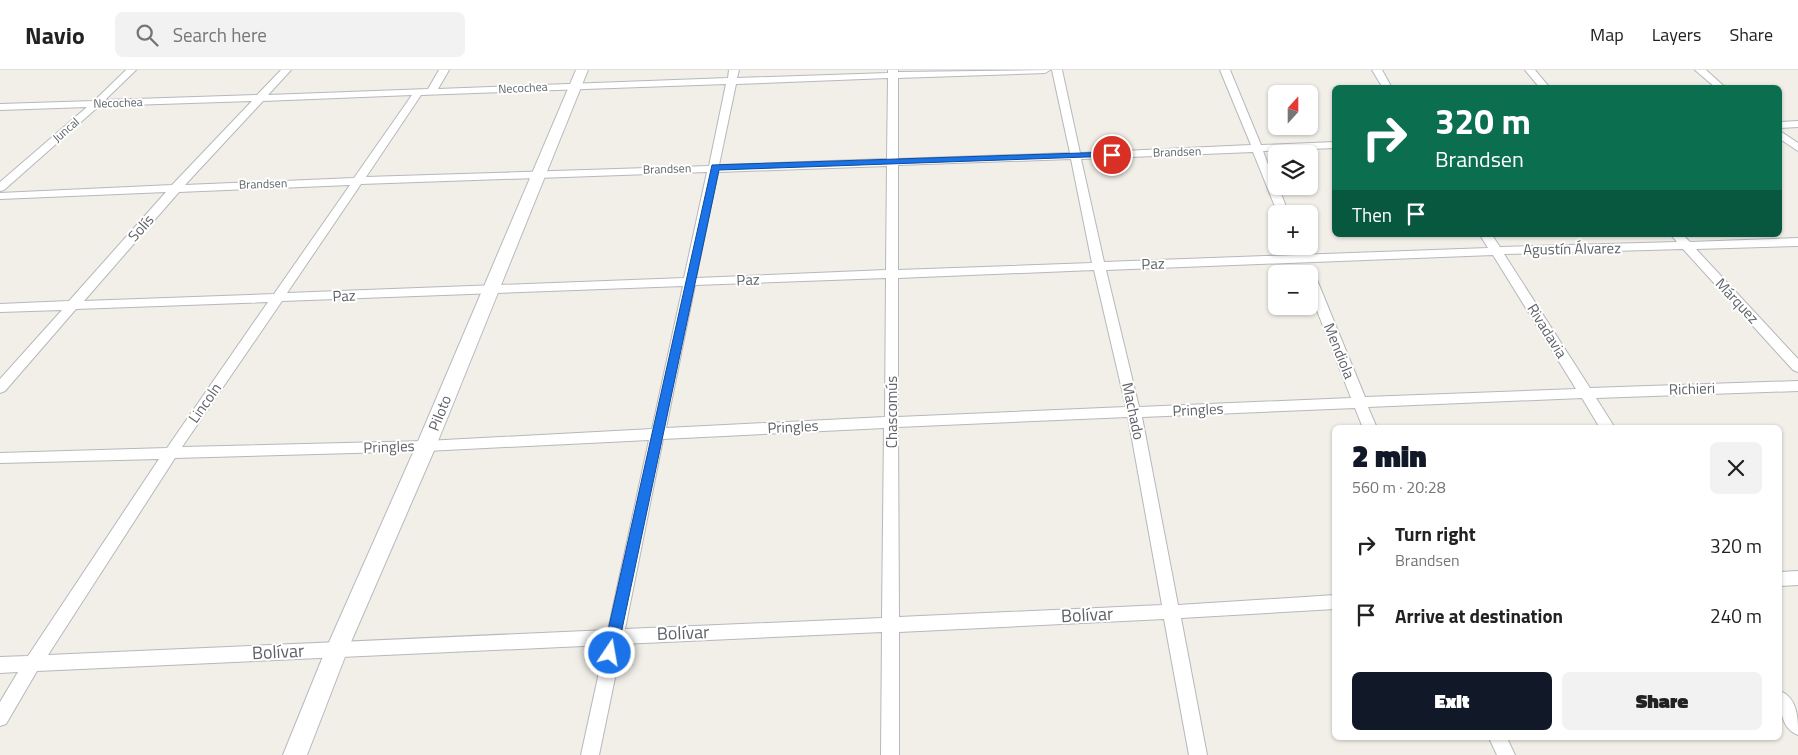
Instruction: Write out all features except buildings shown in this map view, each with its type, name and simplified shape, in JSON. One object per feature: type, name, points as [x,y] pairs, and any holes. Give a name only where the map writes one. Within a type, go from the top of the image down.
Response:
[{"type":"main road","name":"Piloto","points":[[295,755],[337,649],[426,446],[537,175],[579,78]]},
{"type":"street","name":"Juncal","points":[[0,188],[96,104],[131,70]]},
{"type":"street","name":"Solís","points":[[0,388],[176,188],[286,70]]},
{"type":"street","name":"Lincoln","points":[[0,718],[170,453],[357,181],[444,70]]},
{"type":"street","name":"Necochea","points":[[0,106],[425,93],[579,78],[1045,70]]},
{"type":"street","name":"Machado","points":[[1057,70],[1098,266],[1134,413],[1198,755]]},
{"type":"street","points":[[1225,70],[1281,205]]},
{"type":"street","points":[[1376,70],[1386,85]]},
{"type":"street","points":[[1530,70],[1543,85]]},
{"type":"street","points":[[1700,70],[1718,85]]},
{"type":"street","name":"Chascomús","points":[[890,755],[893,73]]},
{"type":"street","points":[[590,755],[733,75]]},
{"type":"street","points":[[1782,124],[1798,124]]},
{"type":"street","points":[[1782,136],[1798,148]]},
{"type":"street","name":"Brandsen","points":[[0,196],[715,167],[1075,156],[1332,145]]},
{"type":"street","name":"Rivadavia","points":[[1487,237],[1606,425]]},
{"type":"street","name":"Márquez","points":[[1678,237],[1798,367]]},
{"type":"street","name":"Agustín Álvarez","points":[[1496,251],[1686,247],[1798,242]]},
{"type":"street","name":"Paz","points":[[0,308],[1496,251]]},
{"type":"street","name":"Mendiola","points":[[1300,255],[1304,265]]},
{"type":"street","name":"Mendiola","points":[[1318,299],[1369,425]]},
{"type":"street","name":"Richieri","points":[[1586,393],[1798,386]]},
{"type":"street","name":"Pringles","points":[[0,458],[426,446],[892,422],[1586,393]]},
{"type":"street","points":[[1782,579],[1798,578]]},
{"type":"street","name":"Bolívar","points":[[0,664],[1171,612],[1332,602]]},
{"type":"street","points":[[1782,702],[1798,727]]},
{"type":"street","points":[[1499,740],[1506,755]]},
{"type":"route","points":[[610,653],[715,167],[1112,155]]}]
